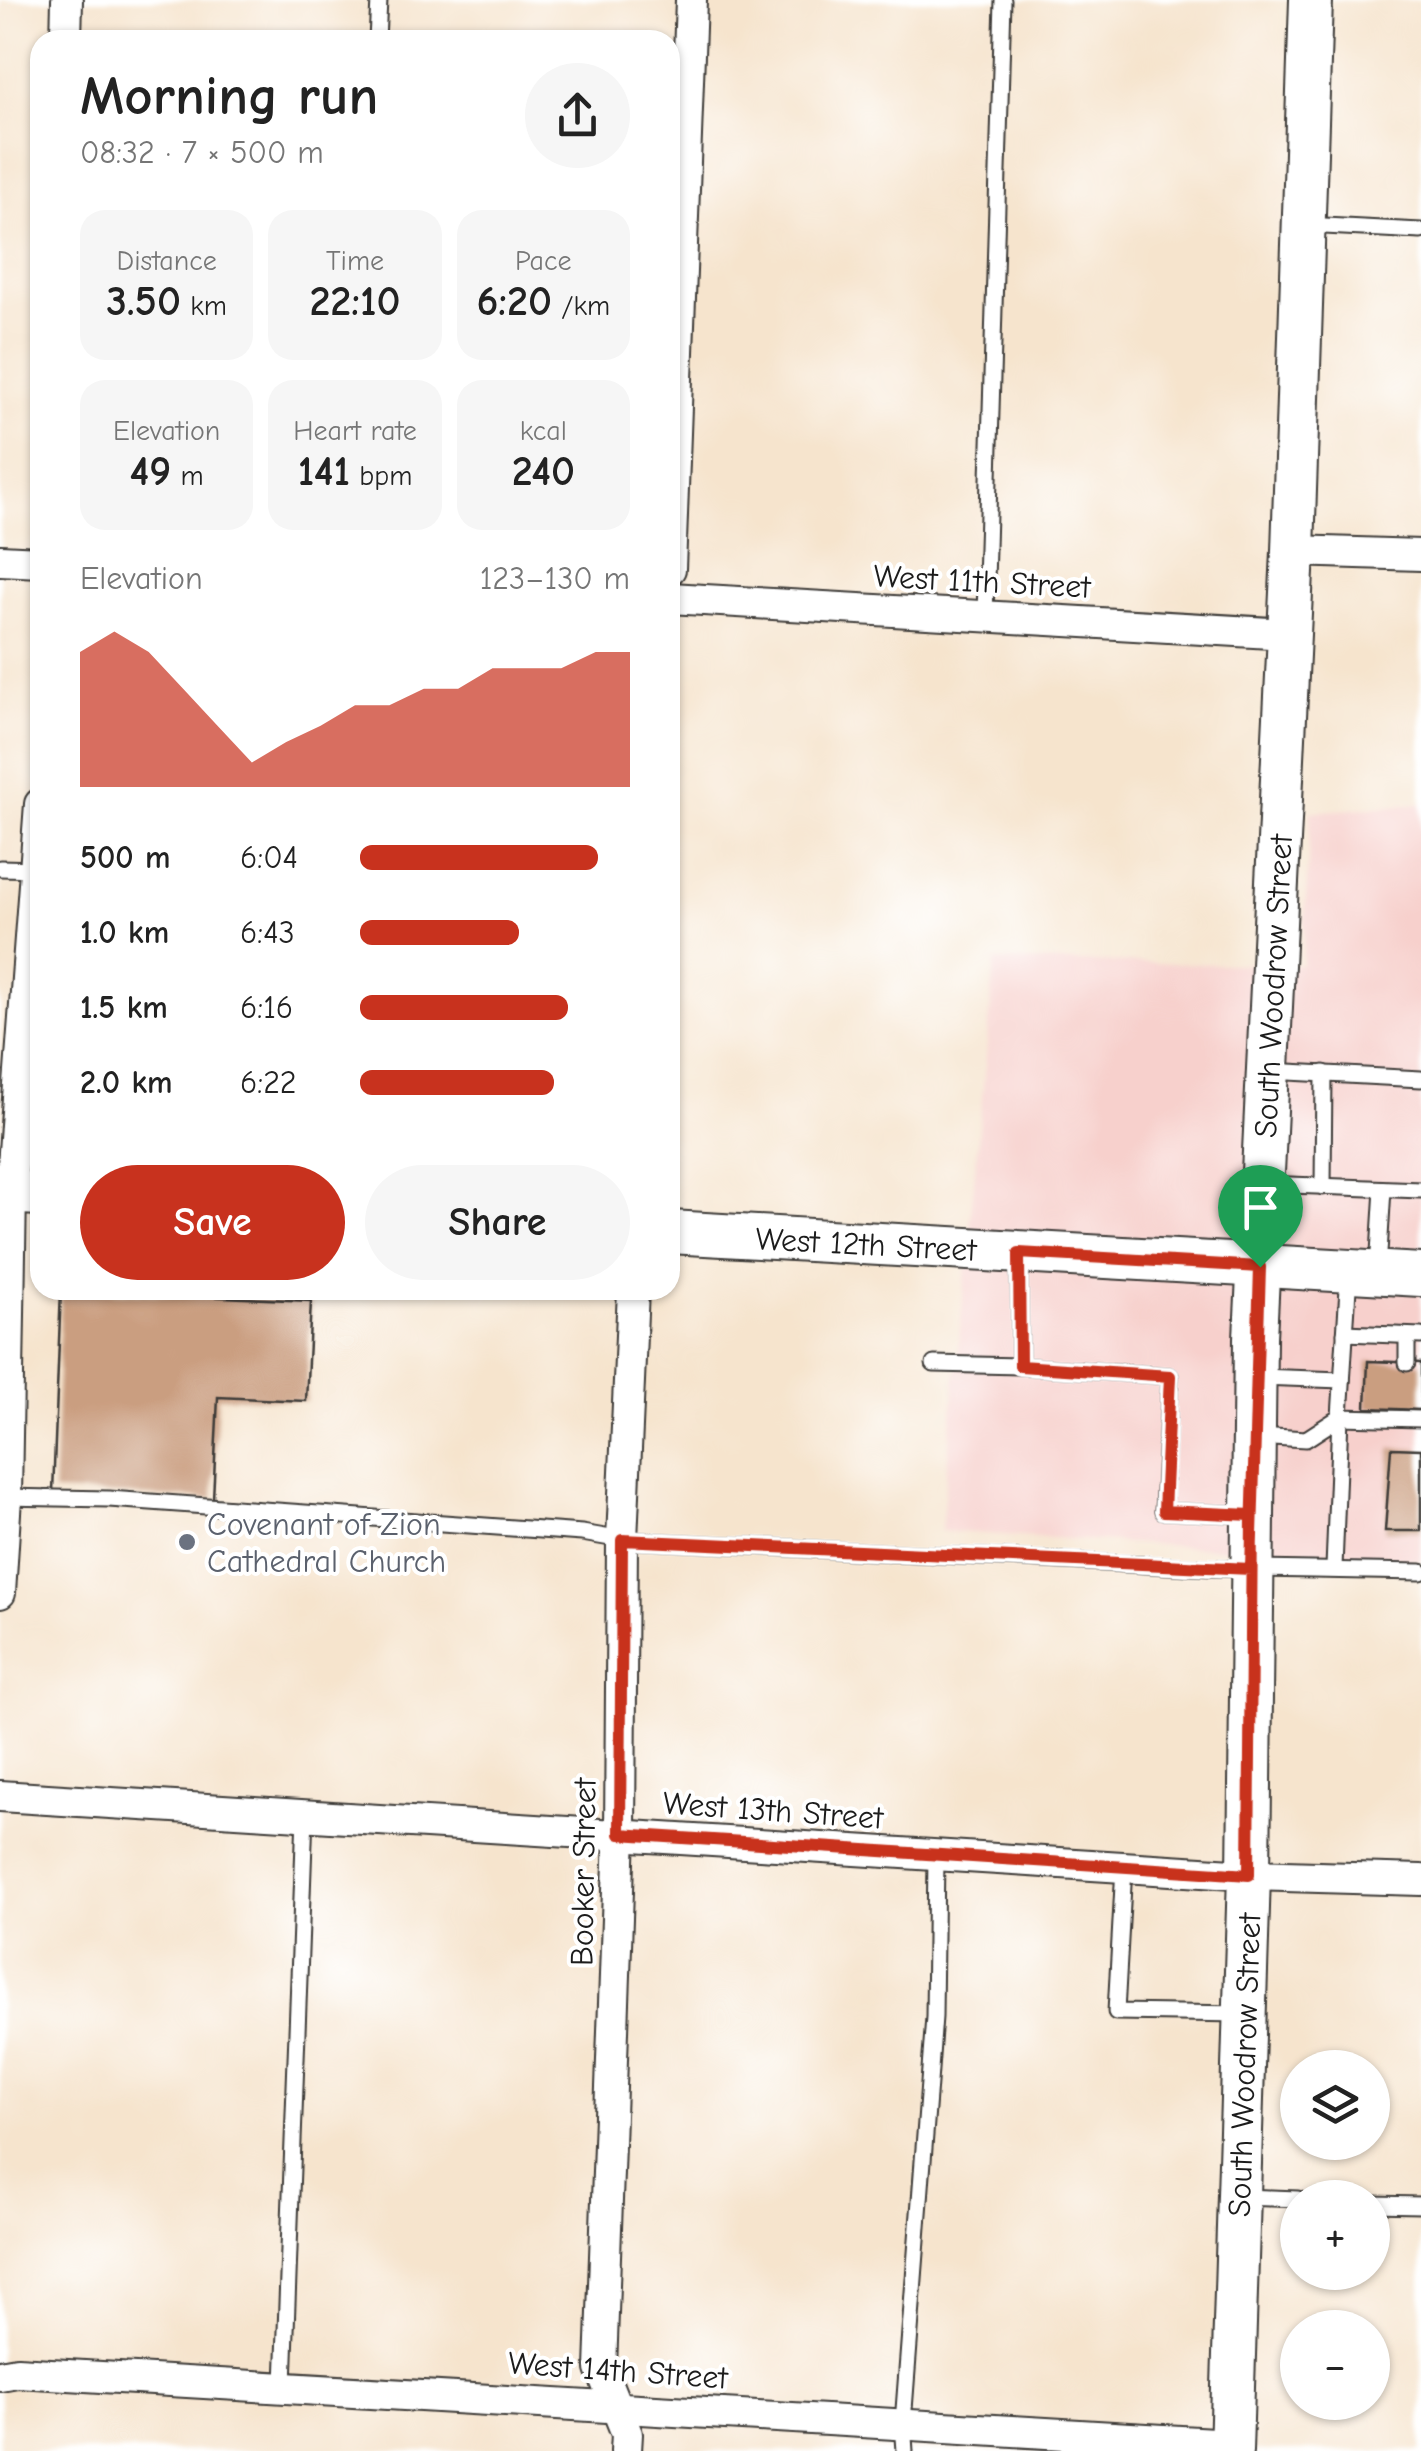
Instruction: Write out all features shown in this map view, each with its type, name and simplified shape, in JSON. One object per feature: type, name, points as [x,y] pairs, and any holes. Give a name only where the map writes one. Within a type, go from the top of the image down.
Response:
[{"type":"main road","name":"South Woodrow Street","points":[[1231,2447],[1249,1875],[1254,1377],[1293,551],[1311,0]]},
{"type":"main road","name":"West 12th Street","points":[[680,1233],[1421,1275]]},
{"type":"street","points":[[66,30],[68,0]]},
{"type":"street","points":[[680,298],[691,0]]},
{"type":"street","points":[[1293,551],[1421,555]]},
{"type":"street","points":[[0,560],[30,562]]},
{"type":"street","name":"West 11th Street","points":[[680,599],[1289,634]]},
{"type":"street","points":[[0,1593],[30,992]]},
{"type":"street","name":"Booker Street","points":[[626,2451],[627,2434],[601,2369],[620,1834],[622,1540],[633,1300]]},
{"type":"street","name":"West 13th Street","points":[[0,1796],[1124,1868],[1421,1880]]},
{"type":"street","name":"West 14th Street","points":[[0,2375],[17,2372],[614,2404],[904,2437],[1231,2447]]},
{"type":"lane","points":[[378,30],[379,0]]},
{"type":"lane","points":[[985,616],[1003,0]]},
{"type":"lane","points":[[1304,225],[1421,231]]},
{"type":"lane","points":[[0,868],[30,869]]},
{"type":"lane","points":[[1269,1070],[1421,1078]]},
{"type":"lane","points":[[1323,1187],[1324,1073]]},
{"type":"lane","points":[[1264,1184],[1421,1190]]},
{"type":"lane","points":[[1334,1568],[1345,1333],[1364,1272],[1382,1188]]},
{"type":"lane","points":[[1019,1253],[1020,1366]]},
{"type":"lane","points":[[1345,1333],[1414,1336],[1407,1362]]},
{"type":"lane","points":[[934,1364],[1170,1376],[1164,1511],[1252,1515]]},
{"type":"lane","points":[[1254,1377],[1342,1380]]},
{"type":"lane","points":[[1254,1435],[1306,1439],[1340,1417],[1410,1416]]},
{"type":"lane","points":[[3,1497],[316,1513],[622,1540],[1251,1569],[1421,1572]]},
{"type":"lane","points":[[284,2385],[305,1815]]},
{"type":"lane","points":[[904,2437],[934,2017],[936,1856]]},
{"type":"lane","points":[[1124,1868],[1116,2012],[1246,2014]]},
{"type":"lane","points":[[1240,2197],[1280,2198]]},
{"type":"lane","points":[[1390,2204],[1421,2205]]},
{"type":"shaded area","points":[[1421,804],[1421,1561],[941,1531],[995,961],[1302,965],[1311,812]]},
{"type":"building","points":[[61,1300],[311,1301],[306,1401],[218,1397],[213,1499],[53,1492]]},
{"type":"building","points":[[1368,1361],[1421,1363],[1421,1410],[1366,1408]]},
{"type":"building","points":[[1391,1448],[1421,1449],[1421,1531],[1385,1531]]},
{"type":"place","name":"Covenant of Zion Cathedral Church","points":[[187,1542]]},
{"type":"route","points":[[1260,1267],[1019,1253],[1020,1366],[1170,1376],[1164,1511],[1252,1515],[1251,1569],[1249,1875],[620,1834],[622,1540],[1251,1569],[1260,1267]]}]
